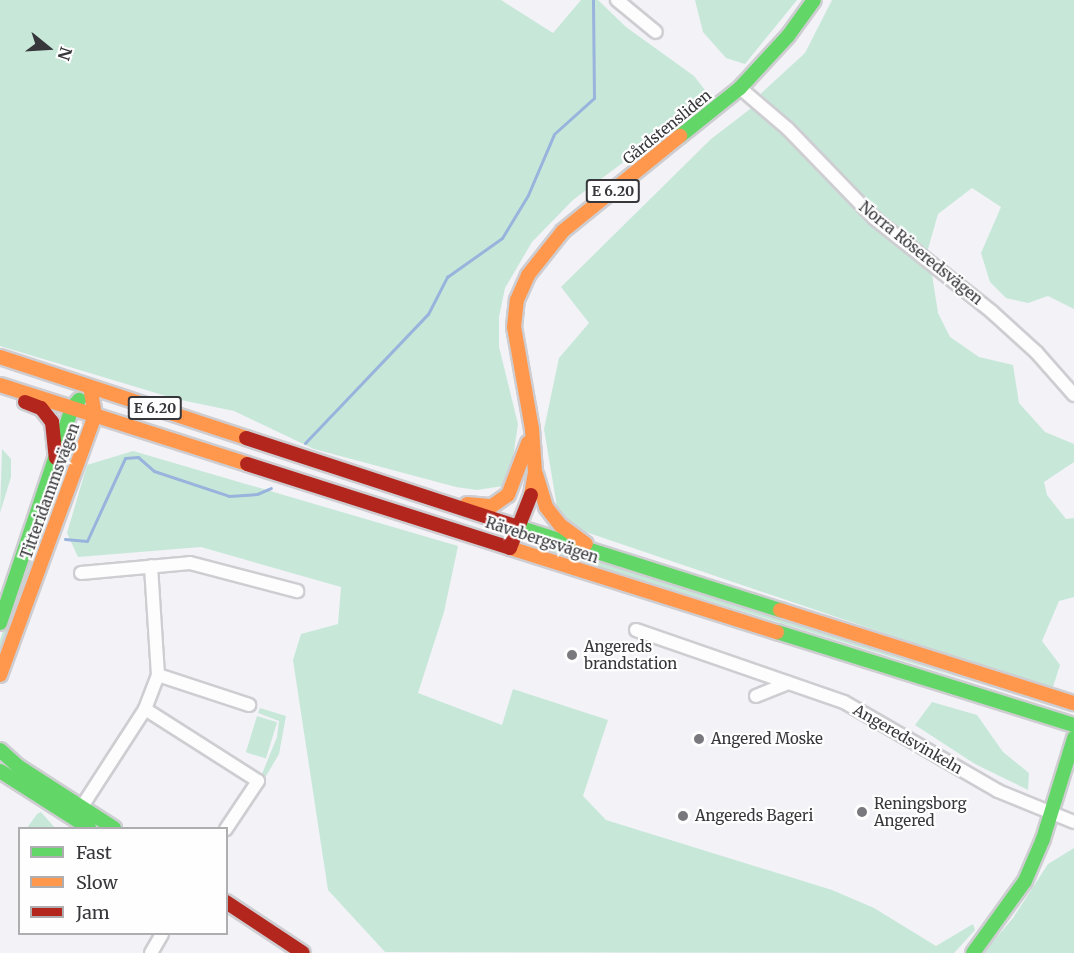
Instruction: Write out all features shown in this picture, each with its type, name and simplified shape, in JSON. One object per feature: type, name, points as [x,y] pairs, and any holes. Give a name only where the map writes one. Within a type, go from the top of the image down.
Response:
[{"type":"main road","name":"Gårdstensliden","points":[[510,548],[535,472],[532,429],[514,327],[517,300],[528,275],[563,231],[740,88],[788,36],[814,0]]},
{"type":"main road","name":"Rävebergsvägen","points":[[0,357],[426,498],[1074,703]]},
{"type":"main road","name":"Rävebergsvägen","points":[[0,385],[1074,725]]},
{"type":"main road","name":"Titteridammsvägen","points":[[0,623],[72,408],[90,387]]},
{"type":"main road","name":"Titteridammsvägen","points":[[0,675],[95,415],[90,387]]},
{"type":"main road","points":[[0,392],[48,415],[56,458]]},
{"type":"main road","name":"E 6.20","points":[[426,498],[478,507],[500,502],[519,471],[532,429]]},
{"type":"main road","name":"Rävebergsvägen","points":[[535,472],[546,507],[560,525],[609,556]]},
{"type":"main road","points":[[973,953],[1017,890],[1036,836],[1047,818],[1074,738]]},
{"type":"main road","points":[[0,750],[81,808],[112,827]]},
{"type":"main road","points":[[0,771],[87,827]]},
{"type":"main road","points":[[228,903],[303,953]]},
{"type":"main road","points":[[228,918],[283,953]]},
{"type":"street","points":[[617,0],[656,32]]},
{"type":"street","name":"Norra Röseredsvägen","points":[[740,88],[788,129],[874,218],[1000,318],[1074,395]]},
{"type":"street","points":[[81,573],[151,566],[208,564],[297,591]]},
{"type":"street","points":[[81,808],[145,709],[158,675],[151,566]]},
{"type":"street","name":"Angeredsvinkeln","points":[[636,630],[844,702],[1047,818],[1074,822]]},
{"type":"street","points":[[158,675],[249,705]]},
{"type":"street","points":[[756,696],[789,683]]},
{"type":"street","points":[[145,709],[258,781],[227,827]]},
{"type":"street","points":[[151,953],[161,935]]},
{"type":"green space","points":[[0,0],[501,0],[553,33],[581,0],[598,0],[626,27],[694,76],[705,90],[697,107],[573,200],[532,242],[505,288],[499,317],[499,347],[518,424],[513,458],[503,486],[477,490],[456,487],[314,449],[234,411],[176,399],[0,346]]},
{"type":"green space","points":[[695,0],[797,0],[745,64],[726,58],[703,32]]},
{"type":"green space","points":[[832,0],[1074,0],[1074,309],[1048,296],[1028,303],[1006,298],[990,282],[981,253],[1001,207],[972,188],[938,214],[928,249],[938,313],[950,337],[979,357],[1013,365],[1019,403],[1045,432],[1074,444],[1074,462],[1044,482],[1047,495],[1066,519],[1074,518],[1074,597],[1059,601],[1042,641],[1060,665],[1052,690],[577,529],[557,507],[544,429],[559,358],[589,323],[561,287],[711,139],[758,103],[755,99],[805,53]]},
{"type":"green space","points":[[75,423],[79,424],[78,430],[0,659],[0,640]]},
{"type":"green space","points":[[2,449],[11,459],[11,477],[0,513]]},
{"type":"green space","points":[[133,451],[458,546],[444,612],[418,693],[502,725],[513,689],[608,720],[583,796],[606,820],[832,890],[874,908],[936,946],[973,924],[975,930],[954,953],[385,952],[328,890],[293,660],[301,634],[338,624],[341,587],[201,547],[78,557],[67,533],[87,465]]},
{"type":"green space","points":[[531,541],[597,559],[976,683],[544,550]]},
{"type":"green space","points":[[932,702],[977,715],[1003,752],[1029,773],[1028,790],[975,764],[915,725]]},
{"type":"green space","points":[[260,708],[286,716],[279,754],[266,776],[262,774],[277,737],[279,721],[258,713]]},
{"type":"green space","points":[[257,716],[277,722],[266,758],[246,752]]},
{"type":"green space","points":[[41,812],[54,827],[28,827]]},
{"type":"green space","points":[[1074,848],[1074,953],[983,953],[1013,918],[1048,864]]},
{"type":"waterway","points":[[305,443],[428,314],[447,277],[502,238],[528,195],[554,134],[594,98],[593,0]]},
{"type":"waterway","points":[[65,539],[87,541],[125,458],[138,457],[154,471],[229,496],[257,494],[271,488]]},
{"type":"traffic: fast","points":[[680,136],[740,88],[788,36],[814,0]]},
{"type":"traffic: fast","points":[[0,623],[72,408],[79,400]]},
{"type":"traffic: fast","points":[[518,527],[780,610]]},
{"type":"traffic: fast","points":[[777,632],[1074,725]]},
{"type":"traffic: fast","points":[[973,953],[1025,881],[1043,839],[1074,738]]},
{"type":"traffic: fast","points":[[0,750],[19,767],[112,827]]},
{"type":"traffic: fast","points":[[0,771],[87,827]]},
{"type":"traffic: slow","points":[[531,495],[535,472],[532,429],[514,327],[517,300],[528,275],[563,231],[680,136]]},
{"type":"traffic: slow","points":[[0,357],[246,438]]},
{"type":"traffic: slow","points":[[0,385],[247,464]]},
{"type":"traffic: slow","points":[[0,675],[95,415],[90,387]]},
{"type":"traffic: slow","points":[[467,504],[492,506],[508,495],[528,443]]},
{"type":"traffic: slow","points":[[536,474],[546,507],[560,525],[586,544]]},
{"type":"traffic: slow","points":[[510,548],[777,632]]},
{"type":"traffic: slow","points":[[780,610],[1074,703]]},
{"type":"traffic: jam","points":[[25,402],[41,408],[52,422],[56,458]]},
{"type":"traffic: jam","points":[[246,438],[518,527]]},
{"type":"traffic: jam","points":[[247,464],[510,548],[531,495]]},
{"type":"traffic: jam","points":[[228,903],[303,953]]},
{"type":"place","name":"Angereds brandstation","points":[[572,655]]},
{"type":"place","name":"Angered Moske","points":[[699,739]]},
{"type":"place","name":"Reningsborg Angered","points":[[862,812]]},
{"type":"place","name":"Angereds Bageri","points":[[683,816]]}]
